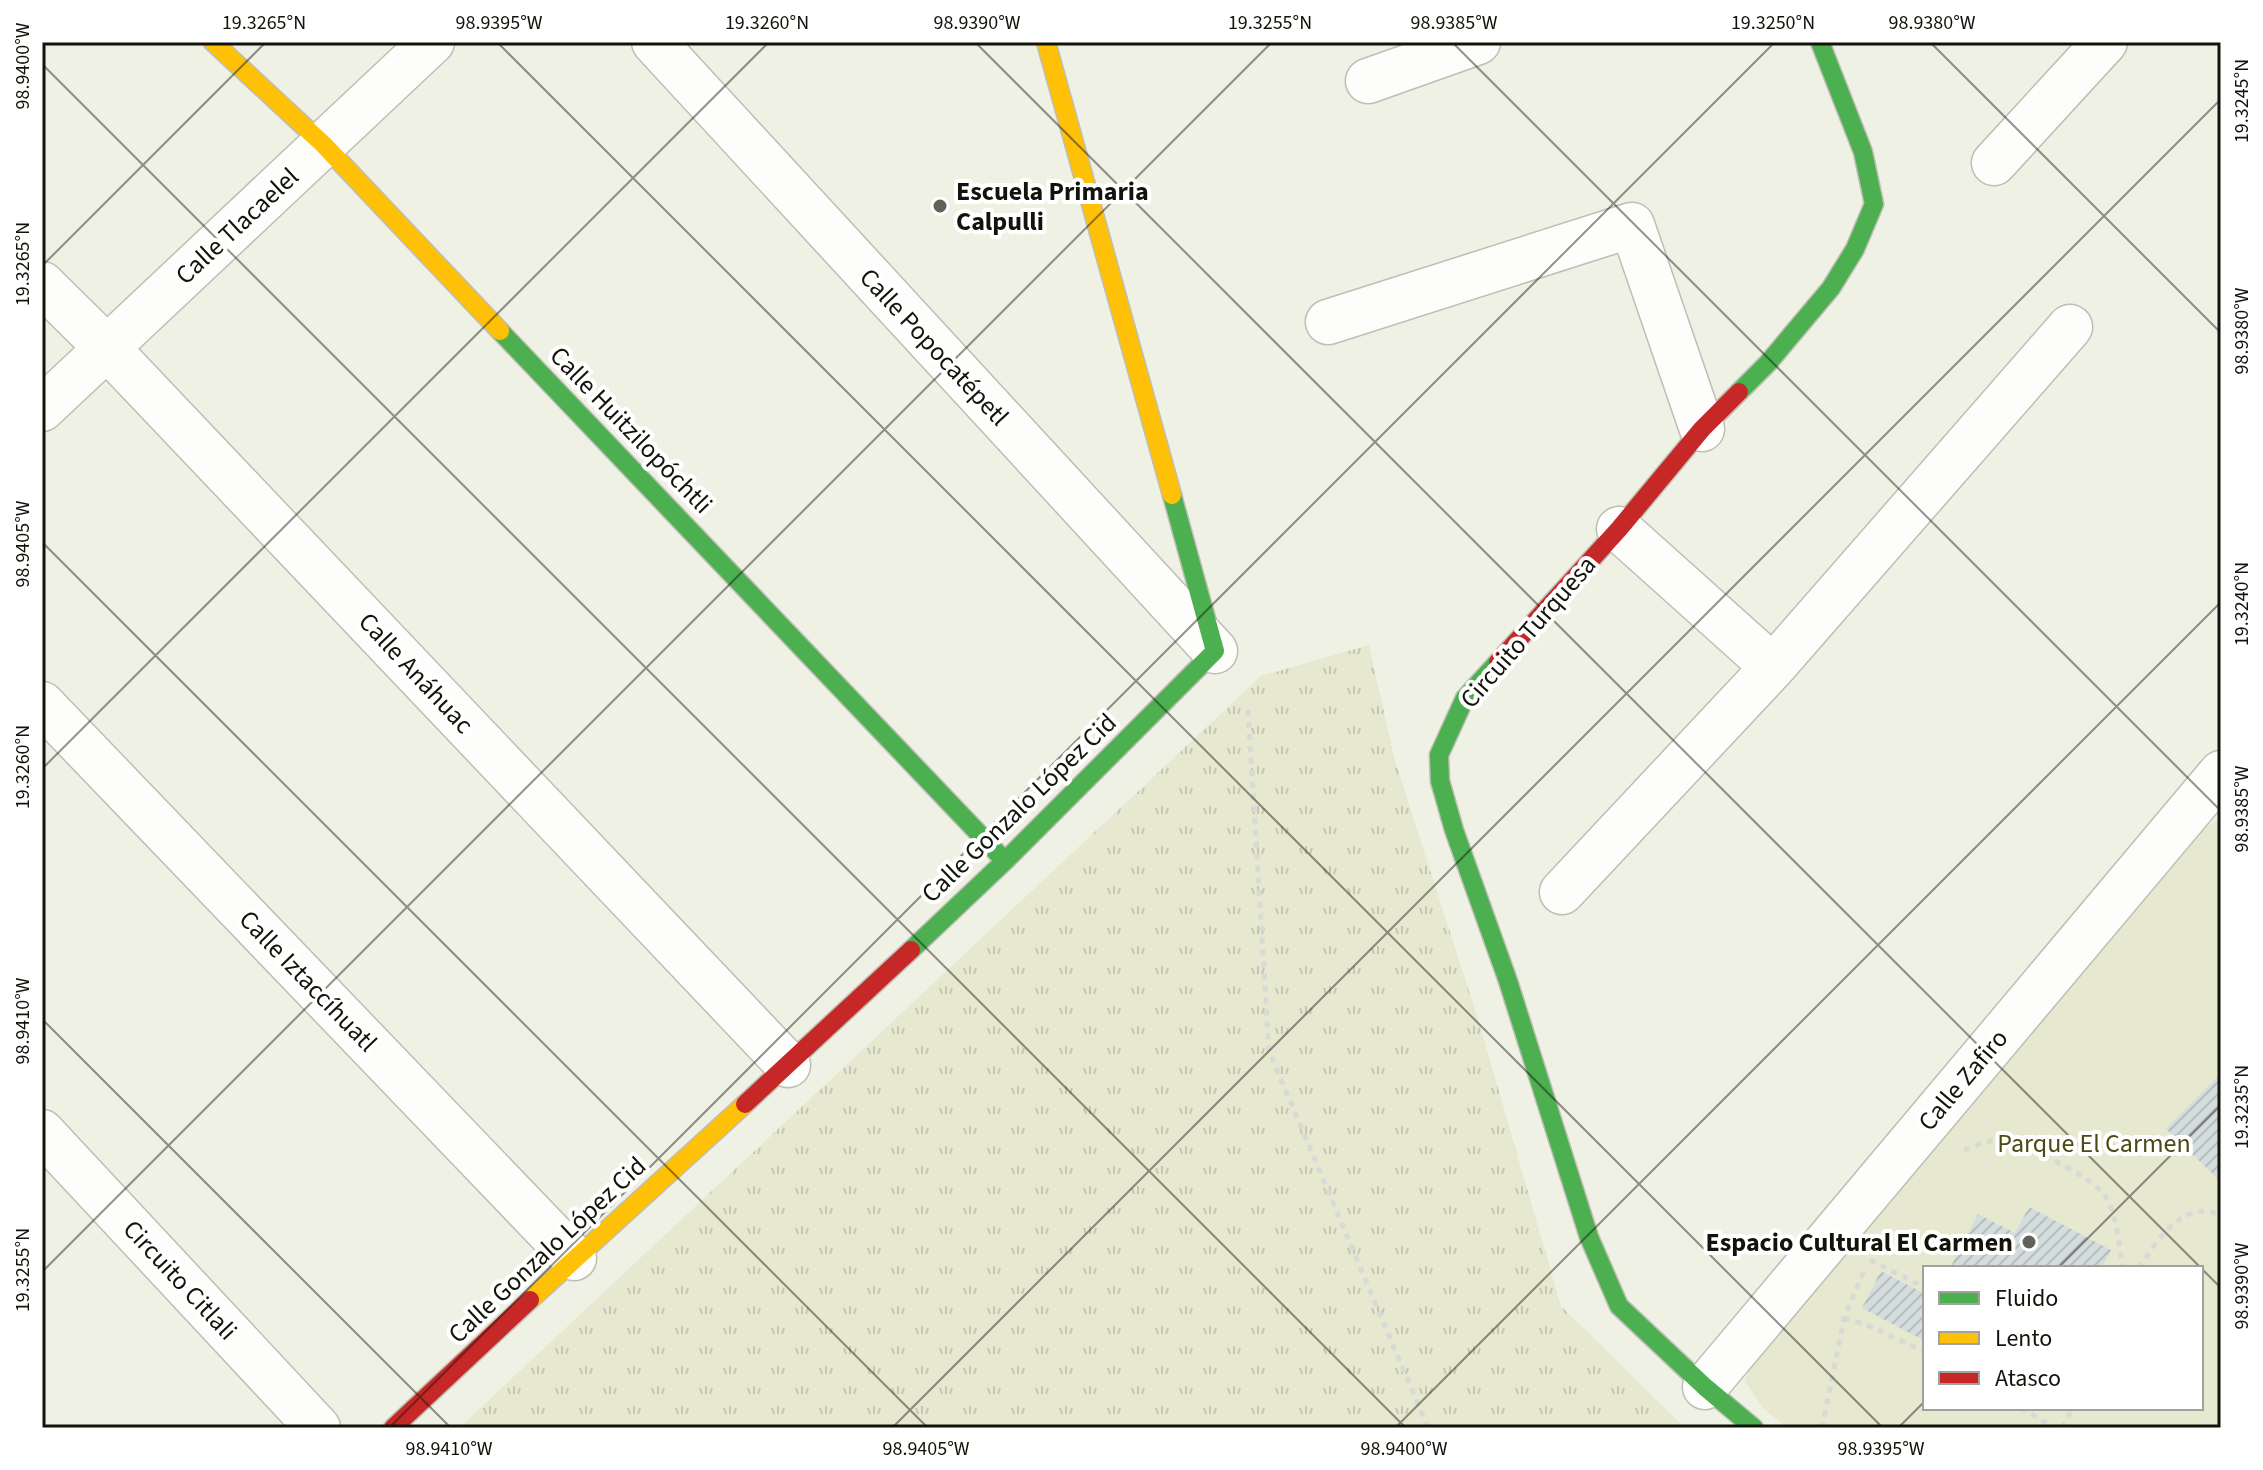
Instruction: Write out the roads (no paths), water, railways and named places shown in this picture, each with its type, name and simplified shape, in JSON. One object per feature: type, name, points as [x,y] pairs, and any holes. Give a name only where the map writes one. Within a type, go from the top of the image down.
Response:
[{"type":"street","name":"Calle Huitzilopóchtli","points":[[213,42],[324,145],[1005,861]]},
{"type":"street","name":"Calle Tlacaelel","points":[[42,409],[432,42]]},
{"type":"street","name":"Calle Popocatépetl","points":[[654,42],[1215,651]]},
{"type":"street","points":[[1046,42],[1215,651]]},
{"type":"street","points":[[1368,81],[1478,42]]},
{"type":"street","name":"Circuito Turquesa","points":[[1754,1428],[1705,1387],[1619,1306],[1589,1237],[1508,981],[1454,830],[1440,781],[1439,755],[1465,698],[1619,529],[1702,429],[1768,363],[1831,288],[1855,249],[1874,204],[1863,152],[1820,42]]},
{"type":"street","points":[[1994,163],[2105,42]]},
{"type":"street","points":[[1328,322],[1632,225],[1702,429]]},
{"type":"street","name":"Calle Anáhuac","points":[[42,284],[107,348],[788,1065]]},
{"type":"street","points":[[1562,892],[1773,667],[2070,327]]},
{"type":"street","points":[[1619,529],[1773,667]]},
{"type":"street","name":"Calle Gonzalo López Cid","points":[[393,1428],[1005,861],[1215,651]]},
{"type":"street","name":"Calle Iztaccíhuatl","points":[[42,704],[574,1258]]},
{"type":"street","name":"Calle Zafiro","points":[[1705,1387],[2220,776]]},
{"type":"street","name":"Circuito Citlali","points":[[42,1132],[318,1428]]},
{"type":"place","name":"Escuela Primaria Calpulli","points":[[940,206]]},
{"type":"place","name":"Espacio Cultural El Carmen","points":[[2029,1242]]},
{"type":"park label","name":"Parque El Carmen","points":[[2094,1143]]}]
